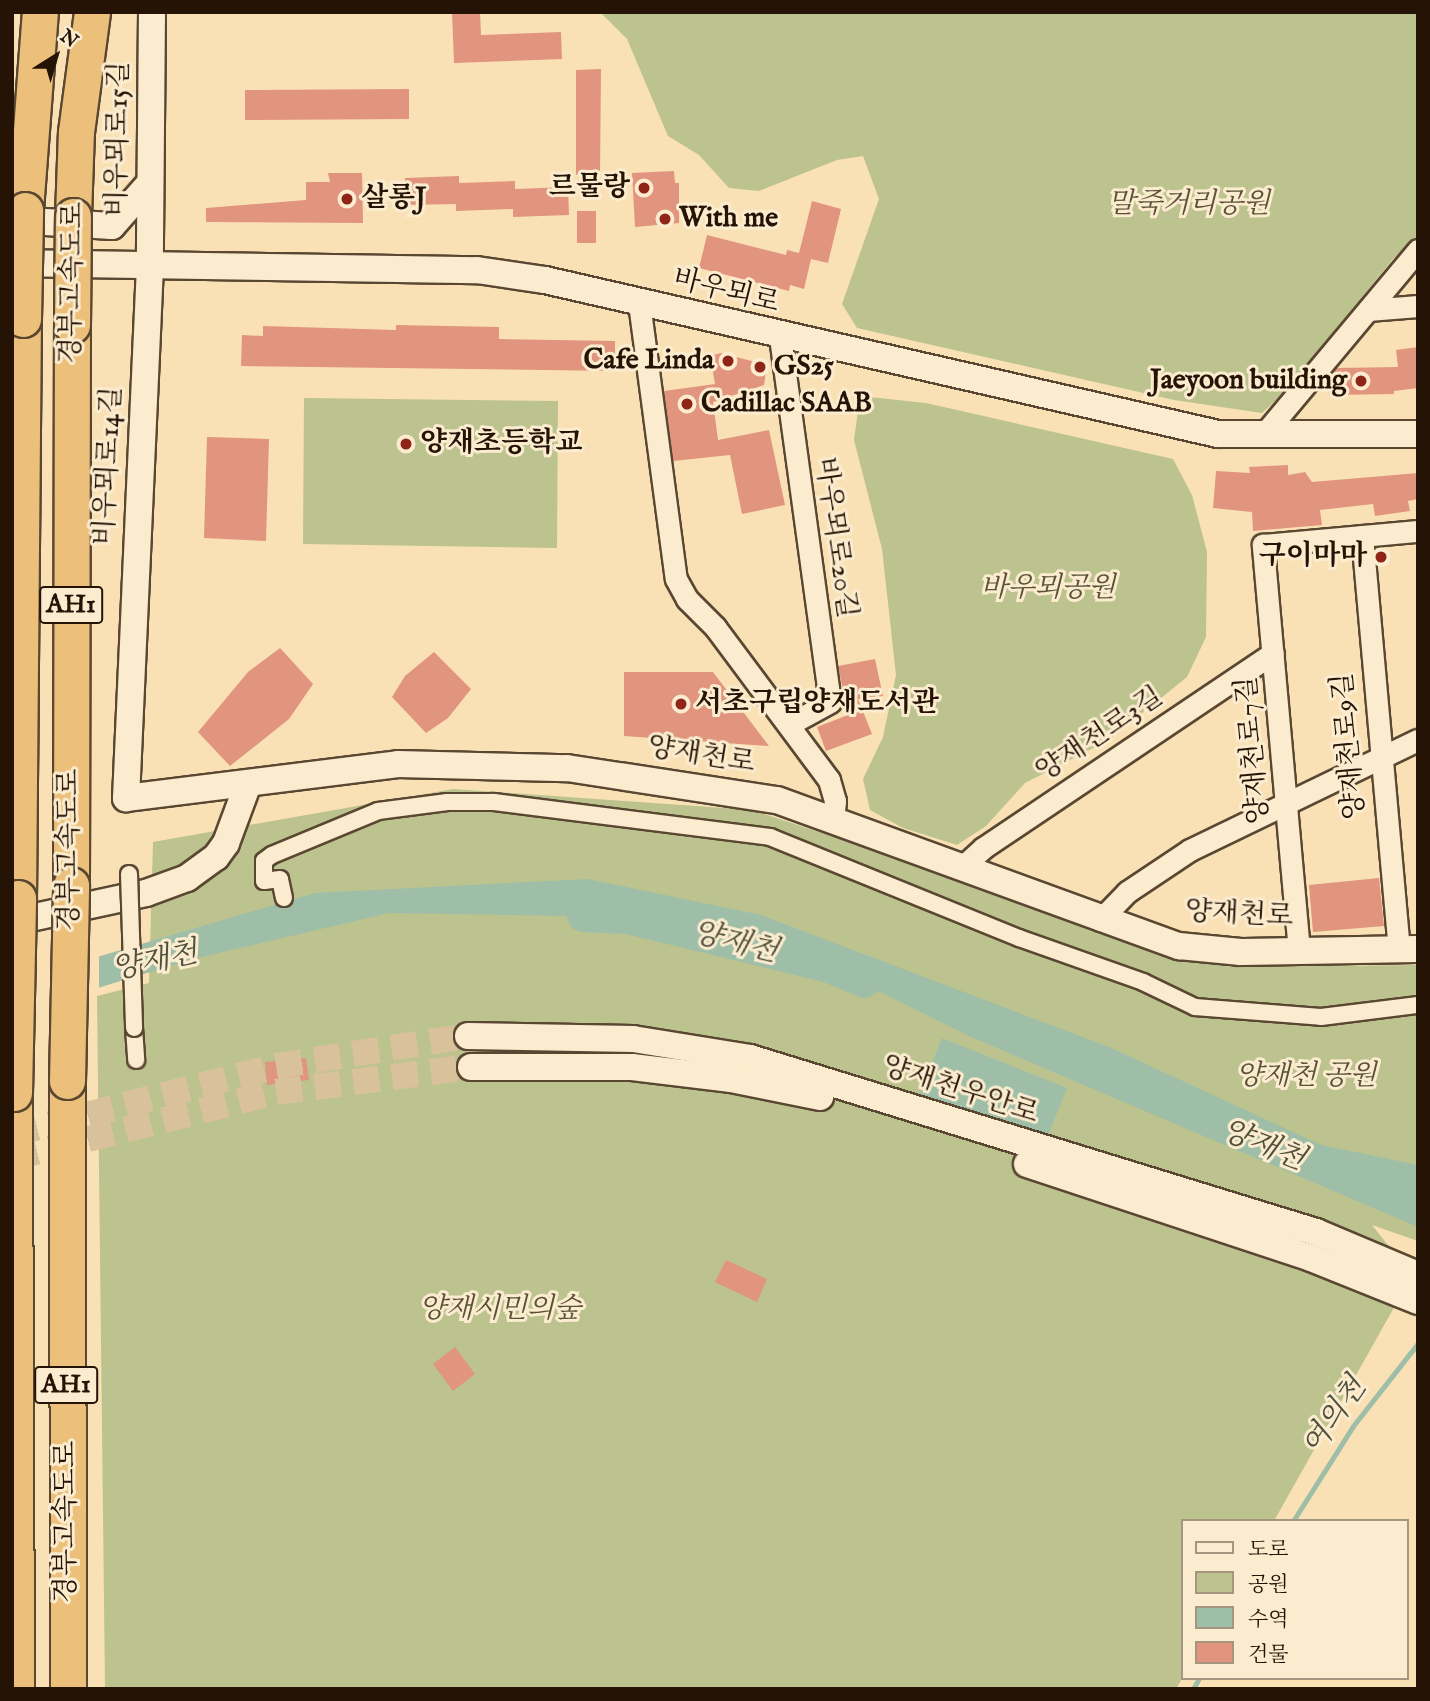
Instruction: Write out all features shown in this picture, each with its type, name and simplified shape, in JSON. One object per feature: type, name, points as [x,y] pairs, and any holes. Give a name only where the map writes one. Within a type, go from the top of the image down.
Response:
[{"type":"highway","name":"경부고속도로","points":[[16,1689],[14,1093],[23,319],[19,215],[40,12]]},
{"type":"highway","name":"경부고속도로","points":[[68,1689],[67,1081],[71,885],[73,216],[76,132],[92,12]]},
{"type":"street","name":"비우뫼로15길","points":[[150,266],[152,12]]},
{"type":"street","points":[[19,215],[112,226],[149,184]]},
{"type":"street","points":[[1264,434],[1418,250]]},
{"type":"street","name":"바우뫼로","points":[[12,263],[477,271],[545,280],[779,337],[1218,434],[1418,434]]},
{"type":"street","name":"비우뫼로14길","points":[[150,266],[126,798],[248,784]]},
{"type":"street","points":[[639,303],[676,579],[687,599],[715,627],[790,724],[829,780],[835,801],[833,820]]},
{"type":"street","points":[[1368,310],[1418,306]]},
{"type":"street","name":"바우뫼로20길","points":[[779,337],[830,702],[790,724]]},
{"type":"street","points":[[1362,536],[1418,531]]},
{"type":"street","name":"양재천로7길","points":[[1299,951],[1263,545],[1362,536]]},
{"type":"street","name":"양재천로9길","points":[[1362,536],[1378,758],[1408,950]]},
{"type":"street","name":"양재천로3길","points":[[961,868],[983,848],[1273,653]]},
{"type":"street","points":[[1100,920],[1127,892],[1190,850],[1287,800],[1418,740]]},
{"type":"street","name":"양재천로","points":[[248,784],[398,764],[567,768],[738,792],[833,820],[1100,920],[1179,946],[1299,951],[1408,950]]},
{"type":"street","points":[[15,910],[146,893],[187,878],[216,858],[226,843],[248,784]]},
{"type":"street","points":[[284,898],[280,878],[264,881],[264,861],[272,855],[378,811],[447,802],[494,802],[771,837],[1019,938],[1143,982],[1195,1007],[1321,1017],[1418,1005]]},
{"type":"street","points":[[129,874],[136,1060]]},
{"type":"street","name":"양재천우안로","points":[[468,1036],[560,1034],[689,1045],[750,1058],[1311,1258],[1418,1301]]},
{"type":"street","name":"양재천우안로","points":[[471,1067],[632,1067],[792,1089],[894,1110],[1316,1232],[1418,1275]]},
{"type":"green space","name":"말죽거리공원","points":[[600,12],[1418,12],[1418,237],[1393,259],[1284,393],[1262,413],[1174,400],[857,328],[842,304],[879,199],[863,156],[837,160],[759,191],[729,188],[699,155],[668,136],[627,39]]},
{"type":"green space","name":"바우뫼공원","points":[[860,396],[926,403],[1173,459],[1192,495],[1207,552],[1206,637],[1187,677],[1109,740],[1025,783],[986,826],[957,845],[903,828],[870,810],[863,779],[883,737],[896,675],[882,549],[854,440]]},
{"type":"green space","points":[[304,398],[558,401],[557,548],[303,544]]},
{"type":"green space","name":"양재시민의숲","points":[[453,789],[752,810],[1230,967],[1418,965],[1418,1241],[1372,1225],[1398,1258],[1405,1288],[1275,1519],[1182,1519],[1182,1679],[1176,1689],[105,1689],[97,996],[149,983],[153,842]]},
{"type":"water","points":[[588,879],[761,915],[1109,1047],[1321,1145],[1418,1165],[1418,1227],[971,1037],[826,965],[627,917],[389,913],[193,959],[12,1014],[12,982],[315,893]]},
{"type":"water","points":[[942,1038],[1067,1088],[1045,1143],[920,1094]]},
{"type":"pier","points":[[99,954],[99,991],[12,1017],[12,978]]},
{"type":"building","points":[[452,12],[480,12],[481,35],[561,32],[562,59],[454,63]]},
{"type":"building","points":[[601,69],[600,174],[576,175],[576,70]]},
{"type":"building","points":[[409,89],[409,119],[245,120],[245,90]]},
{"type":"building","points":[[674,171],[675,183],[679,183],[679,223],[635,227],[632,173]]},
{"type":"building","points":[[328,173],[362,173],[363,223],[206,222],[206,208],[306,200],[306,182],[330,182]]},
{"type":"building","points":[[459,176],[459,183],[515,181],[515,189],[568,187],[569,215],[513,217],[513,209],[456,211],[456,204],[406,205],[405,178]]},
{"type":"building","points":[[812,201],[841,209],[828,263],[811,259],[804,289],[790,285],[789,291],[699,268],[707,235],[786,255],[787,250],[799,253]]},
{"type":"building","points":[[577,211],[596,211],[596,243],[577,243]]},
{"type":"building","points":[[396,325],[499,327],[499,339],[615,341],[615,371],[241,366],[242,335],[263,336],[263,326],[396,330]]},
{"type":"building","name":"Jaeyoon building","points":[[1418,347],[1418,388],[1394,391],[1394,394],[1329,395],[1328,378],[1336,368],[1398,367],[1396,350]]},
{"type":"building","points":[[721,353],[767,365],[764,385],[713,402],[718,440],[769,430],[785,505],[742,514],[730,455],[673,461],[664,391],[715,384],[710,356]]},
{"type":"building","points":[[207,437],[269,439],[266,541],[204,538]]},
{"type":"building","points":[[1288,465],[1288,475],[1305,472],[1312,482],[1418,473],[1418,499],[1408,501],[1410,511],[1375,516],[1373,504],[1320,510],[1322,525],[1253,531],[1252,512],[1213,508],[1216,471],[1250,473],[1249,467]]},
{"type":"building","points":[[280,648],[313,684],[289,719],[230,766],[198,732],[248,672]]},
{"type":"building","points":[[434,652],[471,689],[448,718],[426,733],[392,697],[405,676]]},
{"type":"building","points":[[875,659],[883,696],[858,699],[872,734],[826,751],[817,727],[848,715],[838,666]]},
{"type":"building","name":"서초구립양재도서관","points":[[624,672],[713,672],[769,746],[624,736]]},
{"type":"building","points":[[1379,878],[1384,926],[1313,932],[1309,885]]},
{"type":"building","points":[[306,1058],[309,1080],[267,1085],[265,1062]]},
{"type":"building","points":[[726,1260],[767,1279],[757,1302],[715,1282]]},
{"type":"building","points":[[455,1347],[475,1374],[453,1391],[433,1364]]},
{"type":"waterway","name":"양재천","points":[[583,915],[627,917],[826,965],[864,981]]},
{"type":"waterway","name":"여의천","points":[[1294,1519],[1353,1426],[1418,1343]]},
{"type":"waterway","name":"여의천","points":[[1193,1689],[1198,1680]]},
{"type":"tunnel","points":[[12,1134],[276,1066],[468,1036]]},
{"type":"tunnel","points":[[12,1158],[276,1092],[471,1067]]},
{"type":"place","name":"르물랑","points":[[644,188]]},
{"type":"place","name":"살롱J","points":[[347,199]]},
{"type":"place","name":"With me","points":[[665,219]]},
{"type":"place","name":"Cafe Linda","points":[[728,361]]},
{"type":"place","name":"GS25","points":[[760,367]]},
{"type":"place","name":"Jaeyoon building","points":[[1361,381]]},
{"type":"place","name":"Cadillac SAAB","points":[[687,404]]},
{"type":"place","name":"양재초등학교","points":[[406,444]]},
{"type":"place","name":"구이마마","points":[[1381,557]]},
{"type":"place","name":"서초구립양재도서관","points":[[681,704]]},
{"type":"park label","name":"양재천 공원","points":[[1306,1077]]}]
